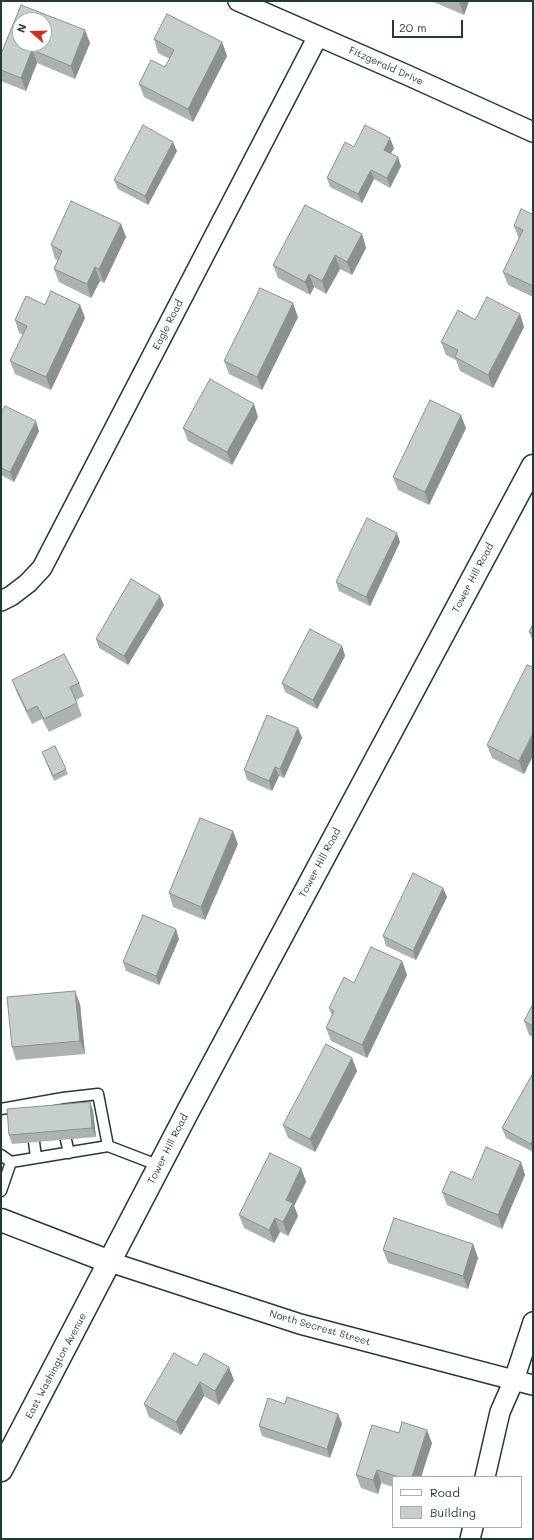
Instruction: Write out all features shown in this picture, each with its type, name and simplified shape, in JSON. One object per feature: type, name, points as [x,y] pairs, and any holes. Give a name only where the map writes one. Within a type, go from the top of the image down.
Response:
[{"type":"street","name":"Fitzgerald Drive","points":[[238,1],[533,132]]},
{"type":"street","name":"Eagle Road","points":[[1,601],[11,596],[28,583],[42,568],[318,36]]},
{"type":"street","name":"Tower Hill Road","points":[[110,1262],[188,1111],[533,466]]},
{"type":"street","points":[[1,1220],[110,1262]]},
{"type":"street","name":"North Secrest Street","points":[[110,1262],[300,1324],[533,1386]]},
{"type":"street","name":"East Washington Avenue","points":[[1,1470],[110,1262]]},
{"type":"street","points":[[485,1476],[500,1412],[514,1380],[533,1322]]},
{"type":"street","points":[[470,1539],[472,1528]]},
{"type":"lane","points":[[1,1109],[30,1103],[63,1102],[98,1094],[108,1146]]},
{"type":"lane","points":[[30,1103],[32,1116]]},
{"type":"lane","points":[[66,1140],[69,1153]]},
{"type":"lane","points":[[34,1142],[36,1157]]},
{"type":"lane","points":[[1,1155],[11,1162],[108,1146],[160,1166]]},
{"type":"lane","points":[[1,1191],[11,1162]]},
{"type":"building","points":[[21,5],[39,12],[18,12]]},
{"type":"building","points":[[167,14],[222,42],[188,109],[139,84],[151,60],[165,67],[174,50],[154,39]]},
{"type":"building","points":[[52,17],[85,30],[71,66],[37,52],[52,52]]},
{"type":"building","points":[[12,27],[12,52],[31,52],[21,78],[1,70],[1,54]]},
{"type":"building","points":[[143,125],[173,142],[145,196],[114,180]]},
{"type":"building","points":[[365,125],[390,138],[384,150],[398,157],[387,178],[371,170],[358,194],[327,178],[345,142],[354,147]]},
{"type":"building","points":[[71,201],[121,224],[99,269],[95,267],[87,284],[54,269],[62,251],[51,245]]},
{"type":"building","points":[[305,205],[362,234],[347,262],[335,255],[322,281],[309,274],[305,282],[273,265]]},
{"type":"building","points":[[521,209],[532,214],[533,212],[533,286],[503,272],[523,230],[514,226]]},
{"type":"building","points":[[260,288],[293,303],[257,377],[224,361]]},
{"type":"building","points":[[51,291],[80,305],[46,377],[10,361],[27,326],[15,320],[26,296],[45,305]]},
{"type":"building","points":[[487,297],[520,314],[488,375],[455,357],[458,350],[441,342],[458,310],[475,320]]},
{"type":"building","points":[[210,379],[254,404],[227,452],[183,428]]},
{"type":"building","points":[[430,400],[461,415],[425,492],[393,477]]},
{"type":"building","points":[[5,406],[36,421],[10,472],[1,468],[1,414]]},
{"type":"building","points":[[367,518],[397,533],[366,597],[336,582]]},
{"type":"building","points":[[131,579],[160,596],[124,656],[96,639]]},
{"type":"building","points":[[533,624],[533,633],[529,632]]},
{"type":"building","points":[[310,629],[342,646],[313,700],[282,683]]},
{"type":"building","points":[[64,654],[79,683],[70,687],[77,703],[44,719],[37,706],[27,711],[12,680]]},
{"type":"building","points":[[527,665],[533,667],[533,733],[519,761],[487,745]]},
{"type":"building","points":[[267,715],[298,728],[280,769],[275,767],[269,781],[244,770]]},
{"type":"building","points":[[55,746],[66,769],[53,776],[42,752]]},
{"type":"building","points":[[200,818],[233,831],[201,907],[169,893]]},
{"type":"building","points":[[413,873],[443,888],[413,951],[383,936]]},
{"type":"building","points":[[143,915],[176,929],[156,976],[123,962]]},
{"type":"building","points":[[371,947],[402,961],[362,1045],[326,1028],[334,1011],[329,1008],[344,977],[354,983]]},
{"type":"building","points":[[75,991],[80,1041],[12,1047],[7,997]]},
{"type":"building","points":[[533,1004],[533,1026],[524,1021]]},
{"type":"building","points":[[326,1044],[352,1058],[310,1139],[283,1125]]},
{"type":"building","points":[[533,1073],[533,1140],[531,1144],[502,1128]]},
{"type":"building","points":[[90,1102],[92,1128],[9,1135],[7,1109]]},
{"type":"building","points":[[486,1147],[521,1162],[498,1215],[442,1192],[451,1171],[472,1180]]},
{"type":"building","points":[[270,1153],[301,1168],[286,1200],[293,1203],[283,1222],[275,1218],[269,1230],[239,1215]]},
{"type":"building","points":[[394,1218],[473,1244],[463,1276],[383,1250]]},
{"type":"building","points":[[174,1353],[197,1366],[204,1353],[229,1367],[215,1391],[200,1382],[176,1422],[144,1404]]},
{"type":"building","points":[[287,1397],[338,1414],[327,1449],[259,1426],[268,1398],[285,1404]]},
{"type":"building","points":[[402,1422],[427,1430],[412,1476],[396,1476],[377,1470],[373,1480],[356,1475],[372,1425],[399,1433]]}]
